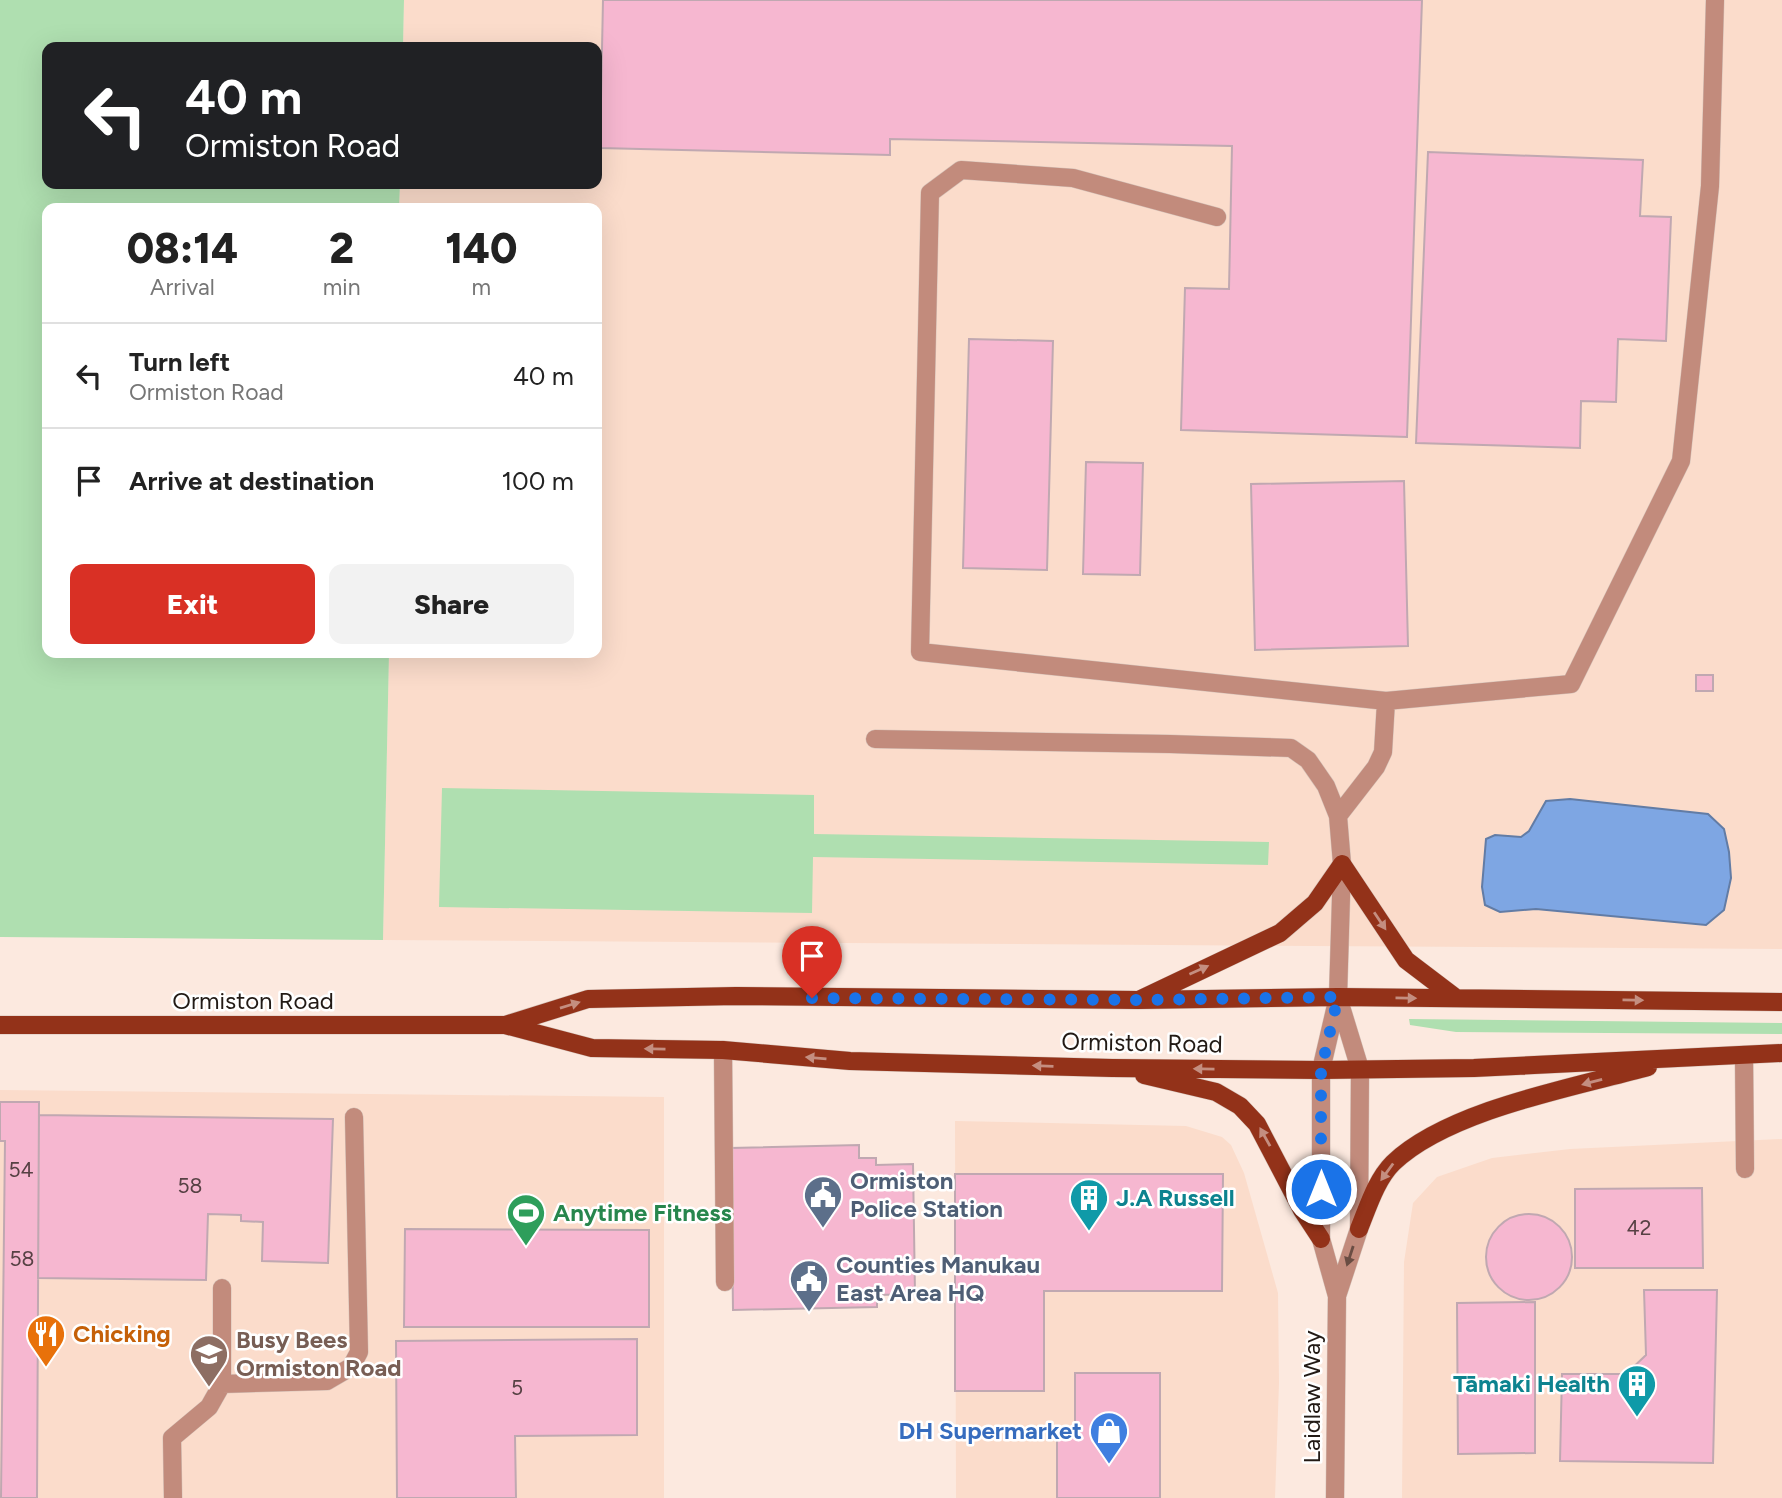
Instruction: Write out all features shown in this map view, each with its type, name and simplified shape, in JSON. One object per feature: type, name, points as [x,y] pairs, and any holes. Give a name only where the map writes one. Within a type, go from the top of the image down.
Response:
[{"type":"main road","points":[[1138,1000],[1280,933],[1315,903],[1342,864],[1406,960],[1456,998]]},
{"type":"main road","name":"Ormiston Road","points":[[505,1025],[587,999],[736,996],[1138,1000],[1338,997],[1782,1002]]},
{"type":"main road","name":"Ormiston Road","points":[[0,1025],[505,1025],[592,1048],[723,1051],[850,1061],[1112,1068],[1474,1068],[1782,1053]]},
{"type":"main road","points":[[1359,1229],[1374,1191],[1392,1164],[1422,1140],[1483,1113],[1682,1059]]},
{"type":"main road","points":[[1112,1068],[1216,1092],[1240,1106],[1257,1124],[1302,1210],[1321,1239]]},
{"type":"street","points":[[1217,217],[1073,177],[961,170],[930,192],[920,652],[1385,701],[1571,684],[1681,461],[1710,186],[1715,0]]},
{"type":"street","points":[[1338,816],[1376,767],[1383,752],[1385,701]]},
{"type":"street","points":[[875,739],[1291,748],[1308,760],[1318,774],[1338,816],[1342,864],[1338,997]]},
{"type":"street","name":"Laidlaw Way","points":[[1337,1296],[1359,1229],[1360,1069],[1338,997]]},
{"type":"street","name":"Laidlaw Way","points":[[1335,1498],[1337,1296],[1321,1239],[1321,1070],[1338,997]]},
{"type":"street","points":[[723,1051],[725,1282]]},
{"type":"street","points":[[1744,1055],[1745,1169]]},
{"type":"street","points":[[222,1384],[327,1381],[351,1367],[359,1352],[354,1117]]},
{"type":"street","points":[[173,1498],[172,1438],[209,1408],[222,1384],[222,1288]]},
{"type":"shaded area","points":[[404,0],[1782,0],[1782,949],[383,940],[389,658],[602,658],[602,203],[399,203],[400,189],[602,189],[602,42],[403,42]]},
{"type":"shaded area","points":[[0,1090],[664,1097],[664,1498],[0,1498]]},
{"type":"shaded area","points":[[955,1121],[1186,1126],[1222,1137],[1231,1145],[1244,1173],[1278,1293],[1279,1383],[1275,1498],[956,1498]]},
{"type":"shaded area","points":[[1782,1139],[1782,1498],[1402,1498],[1404,1262],[1413,1203],[1437,1177],[1492,1158],[1570,1149]]},
{"type":"green space","points":[[0,0],[404,0],[403,42],[42,42],[42,189],[400,189],[399,203],[42,203],[42,658],[389,658],[383,940],[0,937]]},
{"type":"green space","points":[[442,788],[814,795],[814,834],[1269,842],[1268,865],[813,857],[812,913],[439,907]]},
{"type":"green space","points":[[1409,1019],[1782,1023],[1782,1034],[1456,1032],[1410,1025]]},
{"type":"water","points":[[1570,799],[1708,814],[1724,829],[1729,852],[1731,878],[1724,910],[1706,925],[1536,909],[1500,912],[1485,905],[1482,887],[1486,839],[1495,835],[1521,837],[1529,831],[1546,801]]},
{"type":"building","points":[[603,0],[1422,0],[1407,437],[1181,430],[1185,288],[1229,289],[1232,146],[890,139],[890,155],[602,148]]},
{"type":"building","points":[[1428,152],[1643,160],[1640,216],[1671,217],[1666,341],[1618,339],[1616,402],[1581,401],[1580,448],[1416,443]]},
{"type":"building","points":[[969,339],[1053,341],[1047,570],[963,568]]},
{"type":"building","points":[[1086,462],[1143,463],[1140,575],[1083,574]]},
{"type":"building","points":[[1404,481],[1408,646],[1255,650],[1251,484]]},
{"type":"building","points":[[1696,675],[1713,675],[1713,691],[1696,691]]},
{"type":"building","points":[[0,1102],[39,1102],[37,1498],[1,1498],[5,1141],[0,1141]]},
{"type":"building","points":[[39,1115],[333,1119],[328,1263],[262,1261],[263,1222],[241,1221],[241,1215],[208,1214],[206,1280],[38,1278]]},
{"type":"building","name":"Ormiston Police Station","points":[[859,1145],[859,1158],[876,1158],[876,1165],[913,1164],[915,1294],[877,1295],[877,1307],[733,1310],[731,1148]]},
{"type":"building","name":"J.A Russell","points":[[955,1174],[1223,1174],[1222,1291],[1044,1291],[1044,1391],[955,1391]]},
{"type":"building","points":[[1702,1188],[1703,1268],[1575,1268],[1575,1189]]},
{"type":"building","name":"Tāmaki Health","points":[[1529,1214],[1553,1221],[1565,1233],[1572,1257],[1565,1281],[1553,1293],[1529,1300],[1505,1293],[1493,1281],[1486,1257],[1493,1233],[1505,1221]]},
{"type":"building","points":[[405,1229],[649,1230],[649,1327],[404,1327]]},
{"type":"building","name":"Tāmaki Health","points":[[1644,1290],[1717,1290],[1713,1463],[1560,1461],[1562,1374],[1626,1374],[1646,1355]]},
{"type":"building","name":"Tāmaki Health","points":[[1535,1302],[1535,1453],[1458,1454],[1457,1303]]},
{"type":"building","points":[[637,1339],[637,1435],[515,1436],[516,1498],[397,1498],[396,1341]]},
{"type":"building","name":"DH Supermarket","points":[[1075,1373],[1160,1373],[1160,1498],[1057,1498],[1057,1433],[1075,1433]]},
{"type":"place","name":"Ormiston Police Station","points":[[823,1229]]},
{"type":"place","name":"J.A Russell","points":[[1089,1232]]},
{"type":"place","name":"Anytime Fitness","points":[[526,1247]]},
{"type":"place","name":"Counties Manukau East Area HQ","points":[[809,1313]]},
{"type":"place","name":"Chicking","points":[[46,1368]]},
{"type":"place","name":"Busy Bees Ormiston Road","points":[[209,1388]]},
{"type":"place","name":"Tāmaki Health","points":[[1637,1418]]},
{"type":"place","name":"DH Supermarket","points":[[1109,1465]]},
{"type":"route","points":[[812,998],[1138,1000],[1338,997],[1321,1070],[1321,1189]]}]
